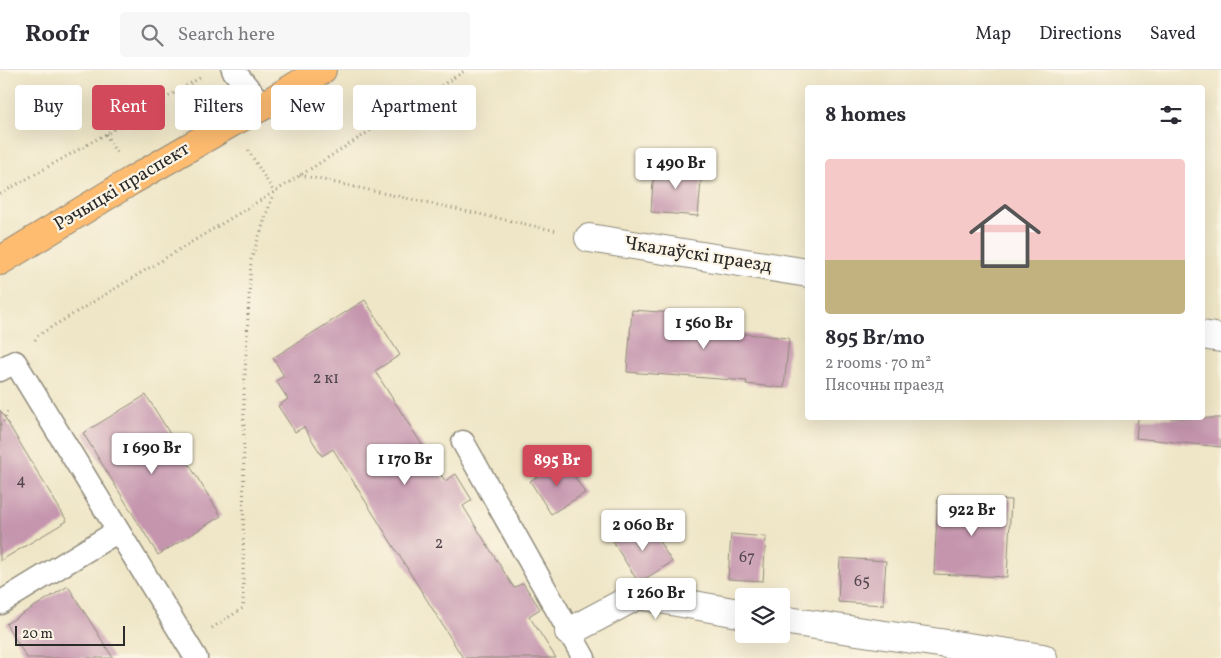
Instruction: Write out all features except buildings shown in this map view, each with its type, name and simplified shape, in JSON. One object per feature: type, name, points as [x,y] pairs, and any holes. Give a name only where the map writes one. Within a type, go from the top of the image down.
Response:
[{"type":"main road","name":"Рэчыцкі праспект","points":[[263,106],[322,70]]},
{"type":"main road","name":"Рэчыцкі праспект","points":[[0,260],[219,130]]},
{"type":"street","name":"Чкалаўскі праезд","points":[[589,238],[805,272]]},
{"type":"street","points":[[1205,335],[1221,338]]},
{"type":"street","points":[[569,632],[638,596],[735,612]]},
{"type":"street","points":[[790,621],[1043,658]]},
{"type":"lane","points":[[233,70],[263,106]]},
{"type":"lane","points":[[11,372],[118,531],[192,651]]},
{"type":"lane","points":[[463,442],[584,658]]},
{"type":"lane","points":[[0,603],[118,531]]},
{"type":"path","points":[[0,425],[3,424],[11,372],[37,336],[274,192],[466,70]]},
{"type":"path","points":[[188,85],[203,76],[208,85]]},
{"type":"path","points":[[0,194],[175,93]]},
{"type":"path","points":[[235,130],[274,192]]},
{"type":"path","points":[[300,175],[589,238]]},
{"type":"path","points":[[192,651],[243,608],[244,392],[251,260],[274,192]]}]
